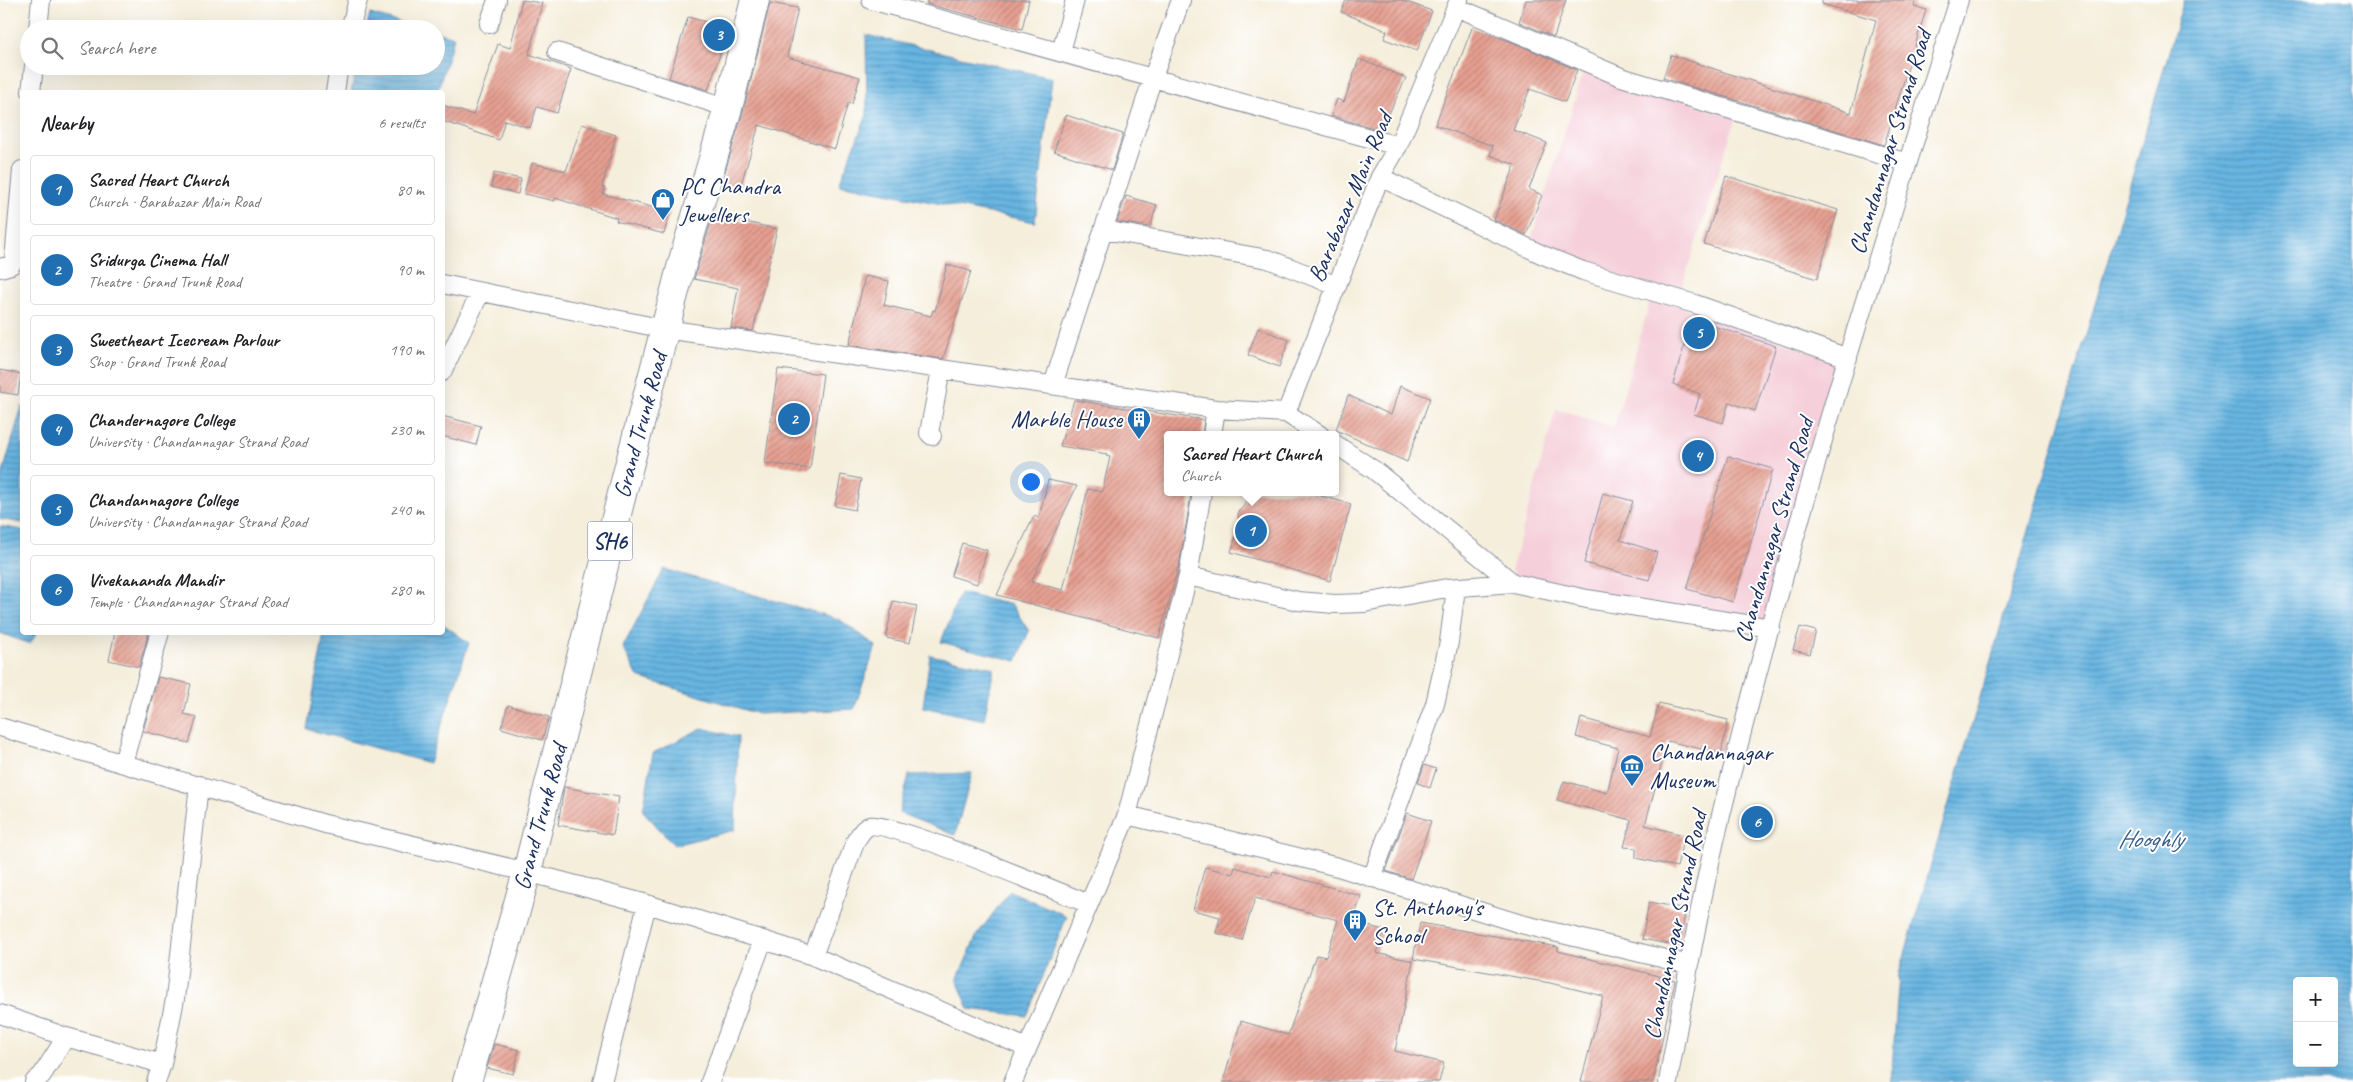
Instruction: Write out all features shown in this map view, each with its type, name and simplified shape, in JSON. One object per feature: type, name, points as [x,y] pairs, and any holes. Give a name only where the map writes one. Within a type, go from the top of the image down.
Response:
[{"type":"main road","name":"Grand Trunk Road","points":[[467,1082],[527,872],[665,329],[728,108],[750,1]]},
{"type":"street","points":[[39,20],[41,0]]},
{"type":"street","points":[[352,20],[358,0]]},
{"type":"street","points":[[489,24],[497,0]]},
{"type":"street","points":[[871,0],[1398,146]]},
{"type":"street","points":[[1061,52],[1075,0]]},
{"type":"street","points":[[1053,385],[1153,77],[1181,0]]},
{"type":"street","name":"Chandannagar Strand Road","points":[[1668,1082],[1722,813],[1771,628],[1848,358],[1960,0]]},
{"type":"street","points":[[1458,3],[1621,77],[1908,163]]},
{"type":"street","name":"Barabazar Main Road","points":[[1286,413],[1380,177],[1398,146],[1458,3]]},
{"type":"street","points":[[557,52],[728,108]]},
{"type":"street","points":[[31,90],[33,75]]},
{"type":"street","points":[[335,90],[338,75]]},
{"type":"street","points":[[1380,177],[1543,255],[1583,271],[1695,304],[1848,358]]},
{"type":"street","points":[[0,268],[11,265],[14,260],[20,212]]},
{"type":"street","points":[[1104,230],[1268,259],[1337,286]]},
{"type":"street","points":[[445,285],[665,329],[1216,409],[1286,413],[1314,431]]},
{"type":"street","points":[[445,366],[480,293]]},
{"type":"street","points":[[932,436],[929,433],[930,420],[941,370]]},
{"type":"street","points":[[1213,431],[1216,409]]},
{"type":"street","points":[[1339,447],[1374,470],[1513,584]]},
{"type":"street","points":[[1013,1082],[1127,815],[1188,576],[1201,496]]},
{"type":"street","points":[[1188,576],[1298,600],[1335,604],[1364,603],[1456,588],[1513,584],[1587,599],[1771,628]]},
{"type":"street","points":[[1372,878],[1435,704],[1448,642],[1456,588]]},
{"type":"street","points":[[123,763],[159,635]]},
{"type":"street","points":[[0,727],[325,824],[527,872],[647,904],[763,940],[813,956],[1028,1048]]},
{"type":"street","points":[[156,1082],[162,1064],[175,999],[198,785]]},
{"type":"street","points":[[1127,815],[1338,867],[1521,924],[1690,965]]},
{"type":"street","points":[[813,956],[856,840],[863,830],[870,826],[898,831],[1089,904]]},
{"type":"street","points":[[602,1082],[647,904]]},
{"type":"street","points":[[710,1082],[763,940]]},
{"type":"street","points":[[0,1014],[66,1036],[162,1064]]},
{"type":"street","points":[[34,1082],[42,1075],[66,1036]]},
{"type":"shaded area","points":[[1585,67],[1736,118],[1676,305],[1839,361],[1765,622],[1519,579],[1511,571],[1556,409],[1614,427],[1651,298],[1530,243]]},
{"type":"water","name":"Hooghly","points":[[2184,0],[2353,0],[2353,1082],[1891,1082],[1899,974]]},
{"type":"water","points":[[370,14],[392,20],[368,20]]},
{"type":"water","points":[[445,34],[454,37],[445,66]]},
{"type":"water","points":[[866,35],[1052,78],[1035,222],[839,184],[867,115]]},
{"type":"water","points":[[355,75],[442,75],[438,90],[351,90]]},
{"type":"water","points":[[20,413],[20,523],[0,519],[0,483]]},
{"type":"water","points":[[0,526],[20,530],[20,635],[36,635],[30,644],[0,633]]},
{"type":"water","points":[[664,569],[839,619],[876,646],[854,709],[758,714],[638,677],[623,647]]},
{"type":"water","points":[[960,593],[1012,605],[1029,631],[1017,661],[941,642]]},
{"type":"water","points":[[445,625],[469,643],[429,763],[307,729],[324,635],[445,635]]},
{"type":"water","points":[[930,655],[994,668],[984,720],[923,707]]},
{"type":"water","points":[[702,728],[738,737],[735,830],[674,845],[643,811],[653,753]]},
{"type":"water","points":[[972,773],[955,835],[899,813],[909,775]]},
{"type":"water","points":[[1010,891],[1067,916],[1027,1016],[969,1009],[957,980],[977,935]]},
{"type":"building","points":[[522,0],[542,3],[529,54],[571,69],[557,113],[537,107],[530,128],[505,120],[499,140],[445,122],[445,106],[473,115],[498,44],[510,48]]},
{"type":"building","points":[[927,0],[1029,0],[1022,29],[927,4]]},
{"type":"building","points":[[1346,0],[1401,0],[1432,11],[1417,51],[1384,39],[1387,31],[1341,12]]},
{"type":"building","points":[[1526,0],[1566,0],[1554,37],[1519,22]]},
{"type":"building","points":[[1822,0],[1916,0],[1914,6],[1926,10],[1884,145],[1663,78],[1671,55],[1851,113],[1876,20],[1822,4]]},
{"type":"building","points":[[770,3],[798,8],[787,57],[860,77],[852,104],[848,103],[835,149],[759,125],[739,191],[721,185],[743,112]]},
{"type":"building","points":[[688,17],[729,28],[708,90],[669,78]]},
{"type":"building","points":[[1472,28],[1512,42],[1577,70],[1565,102],[1530,89],[1513,130],[1547,143],[1529,189],[1542,195],[1526,235],[1494,220],[1515,165],[1490,155],[1493,146],[1435,125]]},
{"type":"building","points":[[1359,59],[1406,78],[1381,130],[1331,116],[1337,99],[1344,102]]},
{"type":"building","points":[[1066,115],[1123,134],[1112,170],[1054,151]]},
{"type":"building","points":[[582,124],[616,135],[602,187],[605,188],[603,194],[670,212],[664,234],[616,221],[617,218],[555,198],[555,201],[524,194],[532,163],[566,171]]},
{"type":"building","points":[[494,173],[521,179],[518,194],[491,187]]},
{"type":"building","points":[[1726,176],[1838,210],[1817,279],[1704,244]]},
{"type":"building","points":[[1126,196],[1157,205],[1150,227],[1117,222]]},
{"type":"building","points":[[713,215],[777,229],[753,331],[731,328],[738,288],[694,279]]},
{"type":"building","points":[[947,265],[971,271],[943,359],[849,345],[865,276],[889,281],[884,305],[931,316],[933,310],[935,311]]},
{"type":"building","points":[[1692,319],[1776,346],[1755,411],[1729,402],[1723,423],[1694,414],[1700,394],[1673,384]]},
{"type":"building","points":[[1258,328],[1289,340],[1279,367],[1248,355]]},
{"type":"building","points":[[778,369],[823,374],[810,469],[765,463]]},
{"type":"building","points":[[0,370],[20,374],[18,395],[0,392]]},
{"type":"building","points":[[1400,386],[1430,398],[1407,462],[1336,430],[1348,395],[1391,415]]},
{"type":"building","points":[[1074,400],[1204,420],[1203,431],[1164,431],[1164,496],[1191,496],[1180,561],[1159,638],[997,595],[1034,516],[1039,518],[1048,480],[1077,486],[1031,582],[1063,590],[1088,489],[1102,492],[1110,457],[1106,456],[1107,454],[1060,446]]},
{"type":"building","points":[[445,417],[481,426],[476,445],[445,437]]},
{"type":"building","points":[[1728,456],[1773,469],[1733,602],[1687,589]]},
{"type":"building","points":[[841,475],[861,479],[855,510],[835,506]]},
{"type":"building","points":[[1603,493],[1633,501],[1620,540],[1657,552],[1649,580],[1584,563]]},
{"type":"building","points":[[1247,496],[1321,496],[1351,504],[1330,581],[1231,552],[1239,527],[1238,512],[1244,506]]},
{"type":"building","points":[[962,543],[987,550],[977,584],[951,576]]},
{"type":"building","points":[[893,601],[917,606],[910,643],[886,638]]},
{"type":"building","points":[[1800,627],[1816,631],[1810,654],[1793,650]]},
{"type":"building","points":[[114,635],[148,635],[139,667],[109,660]]},
{"type":"building","points":[[158,677],[191,684],[184,714],[197,717],[189,743],[143,731]]},
{"type":"building","name":"Chandannagar Museum","points":[[1659,703],[1728,720],[1721,754],[1668,741],[1645,825],[1684,835],[1677,867],[1636,858],[1636,848],[1624,847],[1631,820],[1557,800],[1564,781],[1607,793],[1618,748],[1576,737],[1581,718],[1650,737]]},
{"type":"building","points":[[508,705],[549,717],[542,740],[501,728]]},
{"type":"building","points":[[1424,765],[1436,769],[1430,788],[1418,783]]},
{"type":"building","points":[[564,787],[619,797],[613,835],[558,825]]},
{"type":"building","points":[[1407,813],[1431,821],[1411,879],[1386,871]]},
{"type":"building","points":[[1205,867],[1233,874],[1235,867],[1271,877],[1273,871],[1361,896],[1353,922],[1384,930],[1376,953],[1413,961],[1395,1051],[1444,1063],[1439,1082],[1223,1082],[1241,1021],[1288,1035],[1316,955],[1326,957],[1338,920],[1255,898],[1242,940],[1216,933],[1220,917],[1193,910]]},
{"type":"building","points":[[1649,902],[1686,909],[1679,946],[1642,939]]},
{"type":"building","points":[[1420,923],[1558,947],[1558,951],[1675,980],[1653,1082],[1581,1082],[1603,996],[1550,983],[1413,959]]},
{"type":"building","points":[[494,1044],[519,1050],[513,1074],[487,1068]]},
{"type":"place","name":"Sweetheart Icecream Parlour","points":[[719,35]]},
{"type":"place","name":"PC Chandra Jewellers","points":[[663,221]]},
{"type":"place","name":"Chandannagore College","points":[[1699,333]]},
{"type":"place","name":"Sridurga Cinema Hall","points":[[794,419]]},
{"type":"place","name":"Marble House","points":[[1139,440]]},
{"type":"place","name":"Chandernagore College","points":[[1698,456]]},
{"type":"place","name":"Sacred Heart Church","points":[[1251,531]]},
{"type":"place","name":"Chandannagar Museum","points":[[1632,787]]},
{"type":"place","name":"Vivekananda Mandir","points":[[1757,822]]},
{"type":"place","name":"St. Anthony's School","points":[[1355,942]]}]
